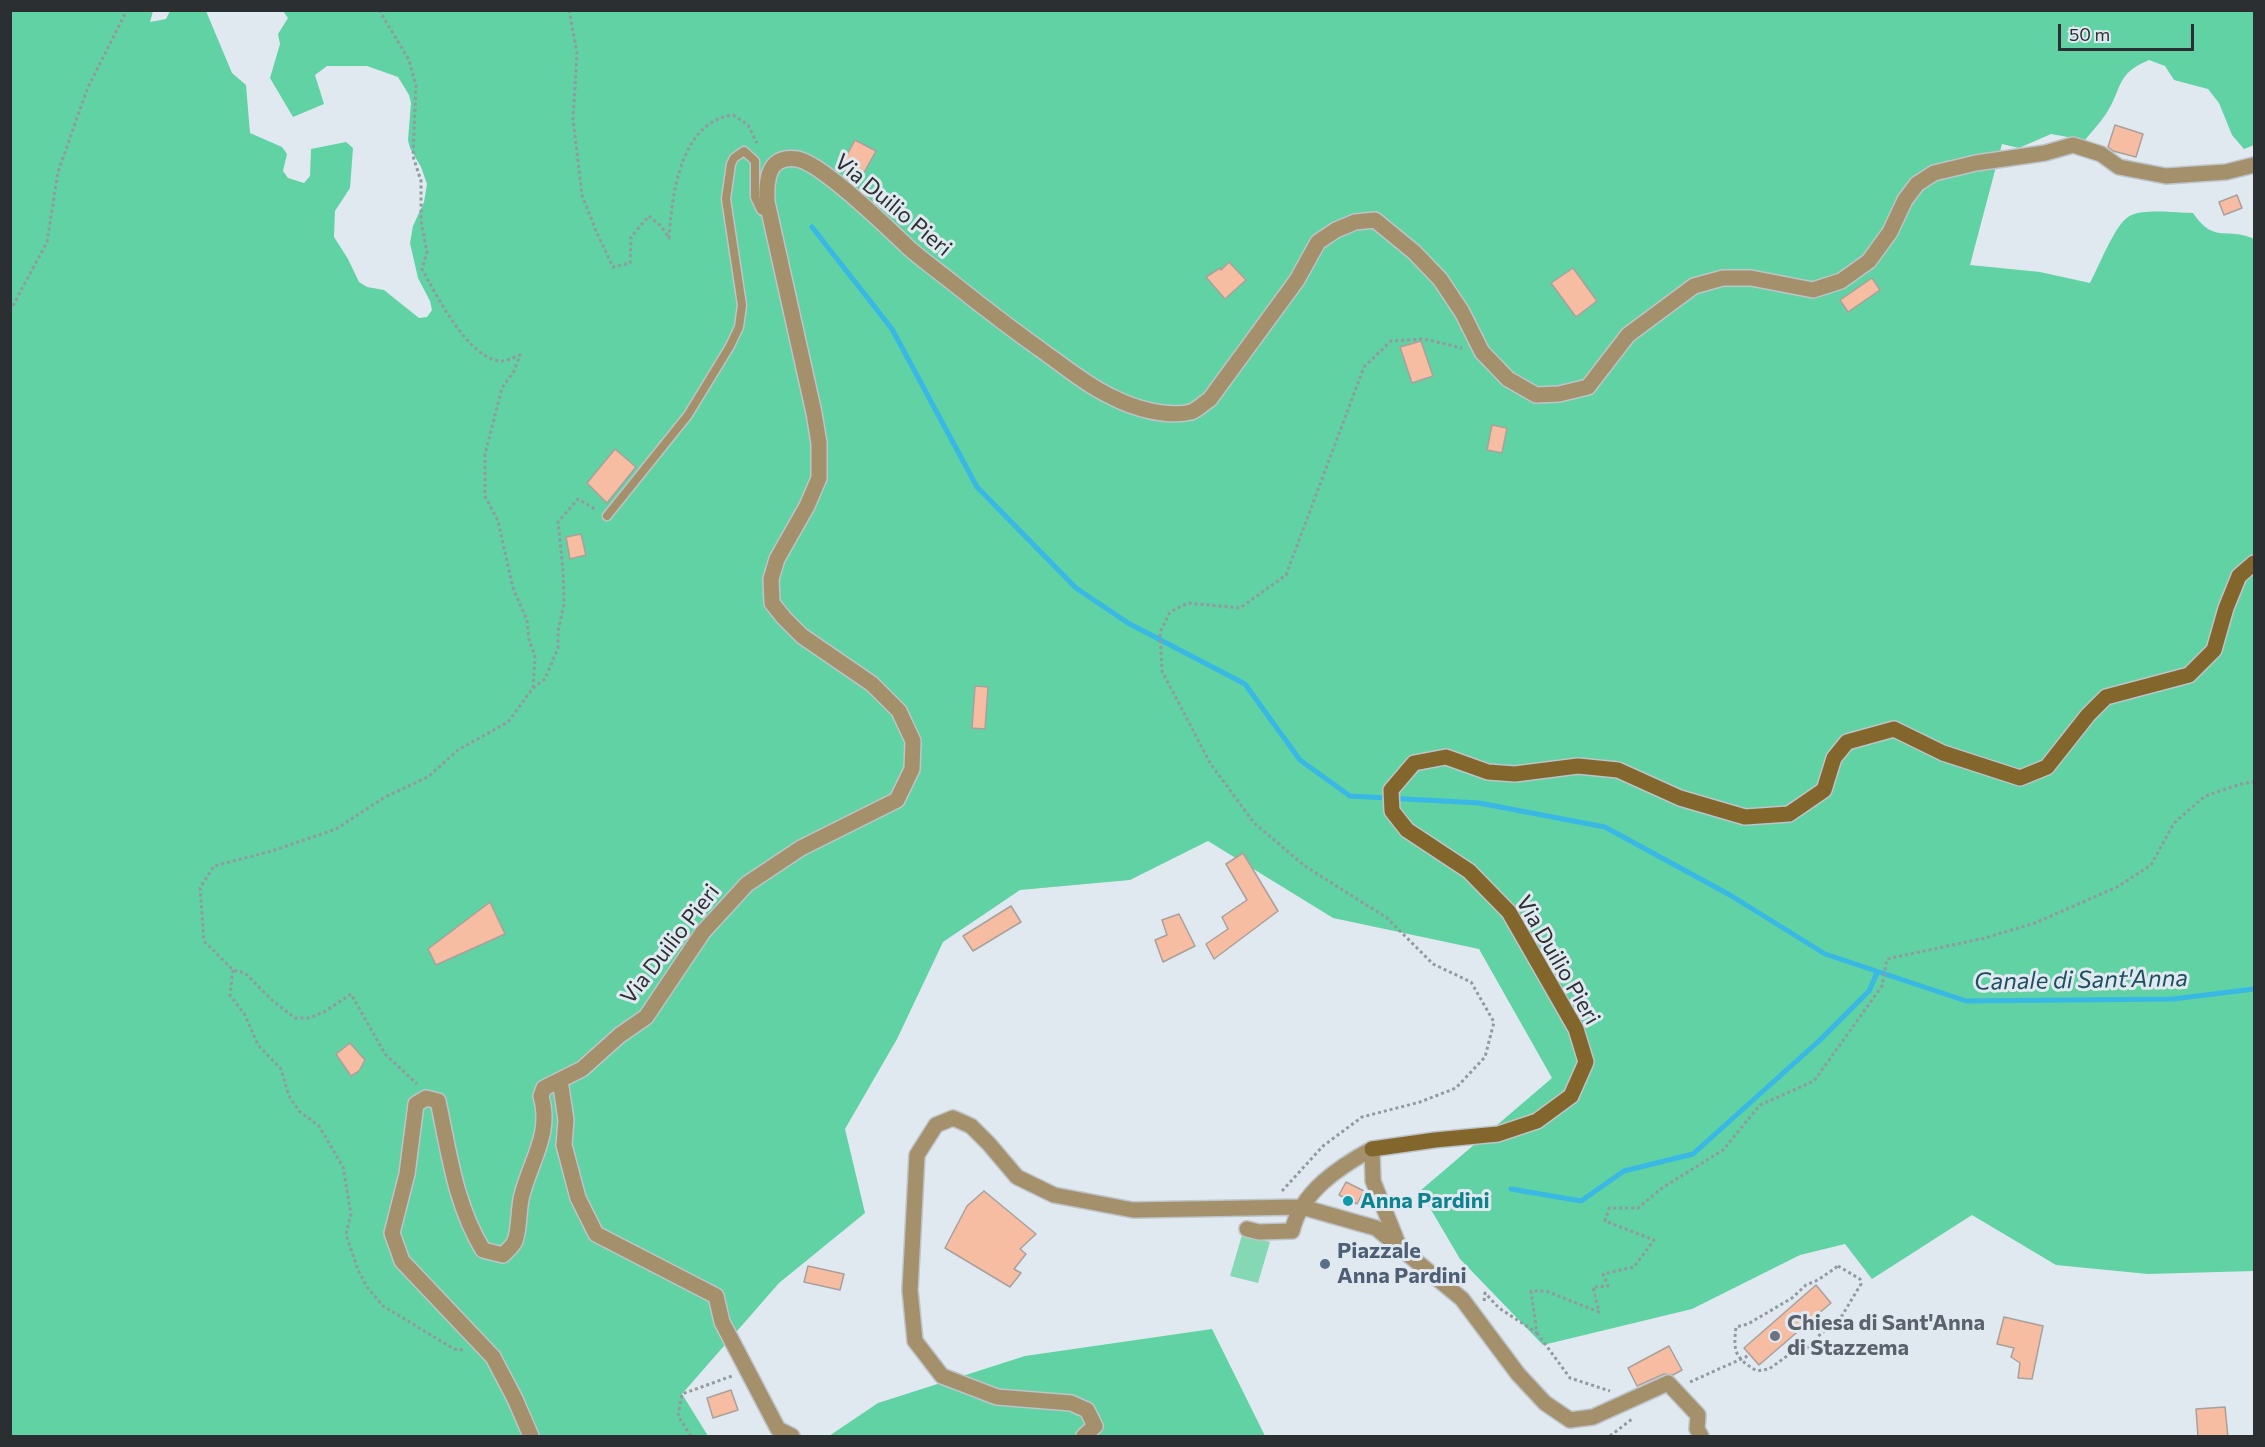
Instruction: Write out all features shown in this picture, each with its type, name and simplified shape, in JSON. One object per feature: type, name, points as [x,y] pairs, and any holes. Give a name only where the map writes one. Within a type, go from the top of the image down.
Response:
[{"type":"street","name":"Via Duilio Pieri","points":[[426,1098],[438,1101],[458,1195],[470,1228],[483,1250],[503,1255],[515,1242],[522,1195],[541,1143],[544,1108],[541,1096],[544,1088],[582,1069],[620,1035],[646,1017],[703,932],[747,884],[801,848],[897,800],[912,769],[913,741],[899,711],[872,684],[802,636],[772,603],[771,579],[777,559],[807,506],[819,478],[819,443],[769,214],[766,182],[772,168],[777,163],[798,159],[817,170],[857,200],[912,251],[1024,338],[1111,397],[1143,408],[1170,413],[1192,411],[1210,399],[1297,279],[1318,242],[1336,230],[1355,222],[1375,220],[1414,252],[1445,287],[1462,312],[1482,352],[1508,379],[1536,395],[1559,394],[1588,387],[1628,335],[1694,286],[1724,278],[1751,278],[1813,290],[1841,280],[1869,261],[1890,232],[1905,200],[1917,184],[1934,173],[1976,163],[2045,153],[2073,145],[2101,154],[2119,166],[2166,176],[2226,172],[2254,165]]},
{"type":"street","name":"Via Duilio Pieri","points":[[1247,1229],[1259,1232],[1292,1231],[1295,1217],[1315,1190],[1344,1165],[1372,1149],[1498,1134],[1537,1120],[1571,1096],[1586,1062],[1576,1029],[1509,912],[1469,871],[1407,830],[1392,811],[1391,790],[1414,763],[1446,757],[1488,772],[1506,773],[1578,766],[1618,770],[1680,798],[1745,817],[1789,814],[1824,790],[1834,758],[1847,742],[1894,729],[1943,753],[2020,778],[2047,767],[2088,715],[2106,698],[2188,675],[2214,650],[2226,608],[2239,576],[2254,563]]},
{"type":"street","points":[[560,1080],[566,1120],[564,1145],[578,1198],[596,1234],[716,1296],[722,1322],[778,1429],[792,1437]]},
{"type":"street","points":[[426,1098],[416,1104],[407,1174],[392,1233],[402,1261],[493,1357],[515,1399],[531,1437]]},
{"type":"street","points":[[1084,1437],[1095,1426],[1087,1410],[1071,1403],[997,1397],[942,1376],[915,1341],[910,1290],[917,1155],[936,1125],[953,1118],[971,1126],[1017,1177],[1054,1195],[1133,1210],[1302,1207],[1376,1228],[1462,1299],[1518,1374],[1545,1403],[1570,1420],[1593,1417],[1668,1383],[1698,1415],[1696,1429],[1701,1437]]},
{"type":"street","points":[[1372,1149],[1373,1181],[1400,1248]]},
{"type":"lane","points":[[607,516],[688,415],[739,327],[742,305],[726,199],[731,164],[734,158],[744,151],[755,161],[754,197],[761,210],[769,214]]},
{"type":"path","points":[[10,311],[47,242],[58,172],[87,87],[127,10]]},
{"type":"path","points":[[569,10],[577,53],[573,119],[582,195],[613,267],[630,263],[631,237],[649,216],[661,226],[669,238],[676,180],[698,134],[721,117],[734,115],[748,125],[772,168]]},
{"type":"path","points":[[379,11],[409,60],[416,86],[413,156],[421,181],[421,221],[427,252],[422,269],[456,328],[481,353],[490,359],[503,361],[520,356],[514,372],[502,388],[485,454],[486,496],[498,521],[513,588],[527,620],[529,640],[536,656],[533,688]]},
{"type":"path","points":[[1273,1207],[1284,1186],[1323,1146],[1362,1117],[1420,1102],[1456,1088],[1485,1057],[1494,1022],[1471,982],[1433,964],[1387,918],[1305,866],[1254,823],[1210,763],[1187,722],[1162,671],[1160,632],[1170,612],[1188,603],[1240,608],[1286,575],[1364,367],[1391,341],[1424,339],[1482,352]]},
{"type":"path","points":[[426,1098],[416,1083],[385,1054],[351,994],[324,1012],[309,1018],[295,1018],[273,1001],[245,973],[233,970],[204,941],[200,888],[214,866],[272,851],[336,829],[385,797],[428,777],[458,750],[508,722],[533,688],[545,679],[558,648],[558,631],[564,604],[558,522],[578,499],[607,516]]},
{"type":"path","points":[[1537,1333],[1531,1291],[1546,1291],[1599,1312],[1593,1287],[1608,1286],[1604,1274],[1635,1267],[1654,1240],[1605,1221],[1609,1208],[1638,1208],[1662,1188],[1723,1150],[1760,1106],[1814,1081],[1882,986],[1887,959],[1985,938],[2035,922],[2117,887],[2151,865],[2174,823],[2205,796],[2254,782]]},
{"type":"path","points":[[233,970],[230,995],[245,1015],[258,1046],[281,1069],[289,1096],[299,1110],[319,1126],[343,1167],[351,1214],[345,1234],[367,1287],[383,1306],[454,1349],[493,1357]]},
{"type":"path","points":[[1838,1266],[1860,1279],[1861,1284],[1840,1319],[1817,1337],[1813,1345],[1787,1356],[1769,1369],[1757,1371],[1739,1360],[1734,1345],[1736,1327],[1748,1324],[1792,1298],[1806,1285],[1818,1280],[1838,1266]]},
{"type":"path","points":[[1480,1323],[1485,1293],[1499,1308],[1537,1333],[1570,1378],[1610,1390]]},
{"type":"path","points":[[1674,1389],[1750,1355]]},
{"type":"path","points":[[691,1437],[678,1416],[682,1394],[747,1370]]},
{"type":"green space","points":[[10,11],[153,11],[150,22],[166,19],[170,11],[206,11],[232,73],[246,85],[250,133],[282,147],[287,154],[283,171],[288,178],[304,183],[310,176],[311,149],[346,142],[353,148],[350,188],[335,211],[334,237],[359,282],[367,287],[384,290],[419,318],[427,317],[432,310],[418,278],[410,243],[413,226],[424,202],[427,184],[408,140],[411,103],[409,95],[398,77],[367,66],[327,66],[315,75],[324,104],[293,117],[270,78],[280,44],[278,34],[288,18],[283,11],[2254,11],[2254,145],[2244,149],[2232,135],[2219,103],[2208,89],[2174,80],[2165,66],[2149,60],[2138,65],[2125,76],[2106,114],[2085,140],[2051,134],[2019,148],[2002,144],[1970,265],[2040,272],[2090,283],[2112,237],[2123,222],[2134,214],[2150,212],[2193,213],[2201,223],[2215,232],[2244,235],[2254,239],[2254,1271],[2148,1274],[2056,1265],[1972,1215],[1872,1279],[1845,1244],[1800,1255],[1692,1309],[1543,1345],[1460,1259],[1420,1191],[1552,1078],[1479,949],[1333,918],[1208,841],[1130,880],[1020,890],[943,942],[897,1039],[845,1129],[865,1213],[779,1283],[682,1394],[708,1436],[11,1436]]},
{"type":"green space","points":[[1242,1235],[1270,1242],[1258,1283],[1230,1276]]},
{"type":"green space","points":[[1212,1329],[1265,1436],[829,1436],[878,1403],[1025,1356]]},
{"type":"building","points":[[2115,125],[2143,134],[2136,157],[2113,151],[2108,147]]},
{"type":"building","points":[[855,140],[876,151],[861,178],[840,168]]},
{"type":"building","points":[[2237,195],[2242,208],[2224,215],[2219,202]]},
{"type":"building","points":[[1229,262],[1246,280],[1225,299],[1206,277],[1220,268],[1221,270]]},
{"type":"building","points":[[1573,268],[1597,301],[1576,317],[1551,283]]},
{"type":"building","points":[[1872,278],[1880,290],[1848,312],[1840,300]]},
{"type":"building","points":[[1421,341],[1433,376],[1412,383],[1400,347]]},
{"type":"building","points":[[1492,425],[1507,428],[1502,453],[1487,450]]},
{"type":"building","points":[[615,449],[636,467],[607,503],[587,483]]},
{"type":"building","points":[[581,534],[586,555],[570,559],[566,537]]},
{"type":"building","points":[[975,686],[988,687],[985,729],[972,728]]},
{"type":"building","points":[[1243,853],[1278,911],[1214,959],[1206,944],[1228,929],[1222,917],[1247,900],[1226,864]]},
{"type":"building","points":[[490,902],[505,934],[436,965],[428,949]]},
{"type":"building","points":[[1011,906],[1021,922],[973,951],[963,936]]},
{"type":"building","points":[[1179,914],[1195,946],[1163,962],[1155,940],[1167,935],[1162,920]]},
{"type":"building","points":[[350,1043],[365,1060],[359,1071],[351,1076],[336,1054]]},
{"type":"building","points":[[1346,1182],[1364,1191],[1357,1204],[1339,1195]]},
{"type":"building","points":[[984,1191],[1036,1234],[1020,1249],[1026,1254],[1014,1269],[1021,1273],[1010,1287],[945,1248],[967,1206]]},
{"type":"building","points":[[808,1266],[844,1274],[840,1290],[804,1282]]},
{"type":"building","name":"Chiesa di Sant'Anna di Stazzema","points":[[1816,1285],[1831,1303],[1759,1365],[1744,1348]]},
{"type":"building","points":[[2004,1317],[2043,1326],[2032,1379],[2018,1378],[2020,1363],[2011,1357],[2014,1348],[1997,1344]]},
{"type":"building","points":[[1669,1346],[1682,1370],[1673,1375],[1664,1374],[1637,1386],[1628,1368]]},
{"type":"building","points":[[731,1390],[738,1410],[713,1418],[707,1398]]},
{"type":"building","points":[[2225,1407],[2228,1437],[2198,1437],[2196,1409]]},
{"type":"waterway","name":"Canale di Sant'Anna","points":[[812,227],[892,329],[977,487],[1076,588],[1128,623],[1245,684],[1300,760],[1350,796],[1479,803],[1605,827],[1730,895],[1825,954],[1966,1001],[2173,999],[2254,989]]},
{"type":"waterway","points":[[1511,1189],[1581,1201],[1624,1171],[1693,1154],[1820,1040],[1869,991],[1877,973]]},
{"type":"place","name":"Anna Pardini","points":[[1348,1201]]},
{"type":"place","name":"Piazzale Anna Pardini","points":[[1325,1264]]},
{"type":"place","name":"Chiesa di Sant'Anna di Stazzema","points":[[1775,1336]]}]
